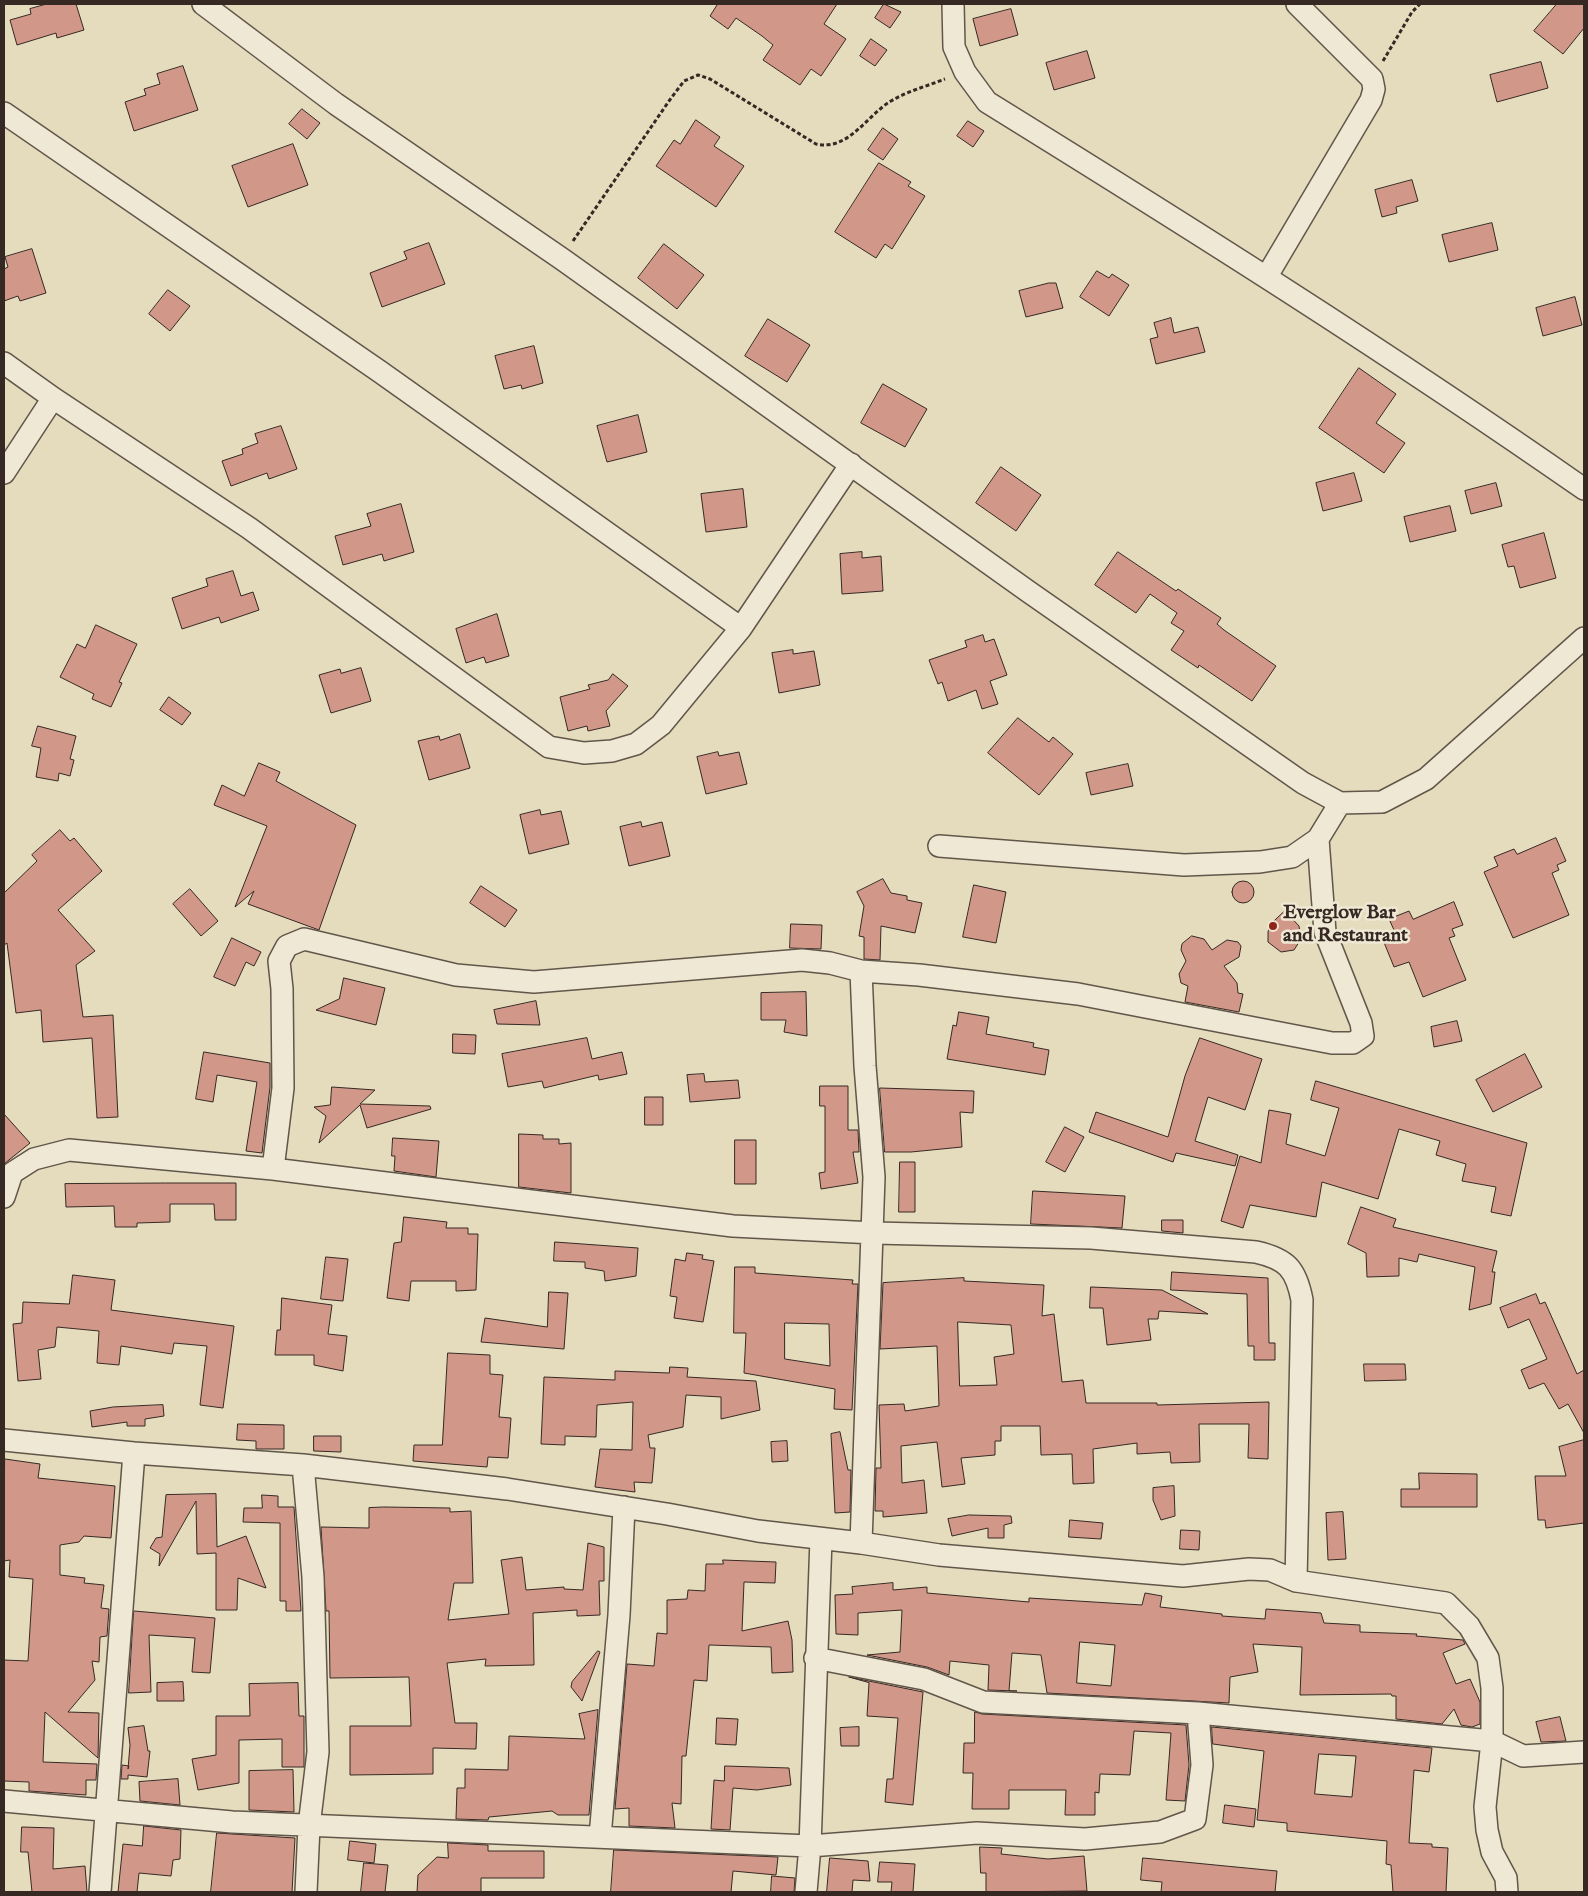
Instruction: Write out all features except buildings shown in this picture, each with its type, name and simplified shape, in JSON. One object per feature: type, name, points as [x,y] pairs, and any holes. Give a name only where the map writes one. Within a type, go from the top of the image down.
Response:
[{"type":"street","points":[[203,4],[336,104],[562,259],[1029,592],[1289,773],[1340,803],[1382,802],[1426,778],[1584,638]]},
{"type":"street","points":[[953,4],[954,48],[965,72],[987,102],[1267,276],[1455,399],[1584,489]]},
{"type":"street","points":[[1267,276],[1371,100],[1374,90],[1372,79],[1298,4]]},
{"type":"street","points":[[4,113],[379,372],[741,628]]},
{"type":"street","points":[[4,363],[53,398],[249,528],[548,747],[584,753],[612,751],[636,744],[661,725],[741,628],[851,464]]},
{"type":"street","points":[[4,473],[53,398]]},
{"type":"street","points":[[938,846],[1184,865],[1260,862],[1292,857],[1318,839],[1340,803]]},
{"type":"street","points":[[273,1169],[283,1088],[282,989],[279,961],[287,946],[304,939],[456,975],[534,982],[802,960],[830,963],[861,971],[919,974],[1078,994],[1332,1042],[1353,1043],[1362,1036],[1361,1023],[1325,932],[1318,839]]},
{"type":"street","points":[[861,971],[865,1066],[874,1177],[874,1233],[861,1543]]},
{"type":"street","points":[[4,1197],[12,1172],[34,1159],[69,1150],[273,1169],[733,1226],[874,1233],[1091,1238],[1256,1252],[1275,1256],[1286,1264],[1298,1282],[1302,1300],[1296,1580]]},
{"type":"street","points":[[4,1440],[134,1453],[303,1465],[507,1489],[624,1507],[758,1531],[949,1556],[1174,1575],[1270,1570],[1296,1580],[1446,1603],[1469,1626],[1488,1658],[1492,1688],[1492,1741],[1485,1807],[1487,1830],[1492,1852],[1506,1878],[1507,1892]]},
{"type":"street","points":[[100,1892],[108,1810],[134,1453]]},
{"type":"street","points":[[303,1465],[313,1577],[318,1752],[309,1826],[306,1892]]},
{"type":"street","points":[[600,1837],[619,1615],[624,1507]]},
{"type":"street","points":[[806,1892],[810,1846],[815,1658],[821,1539]]},
{"type":"street","points":[[815,1658],[924,1679],[983,1702],[1198,1713],[1492,1741],[1523,1756],[1580,1747]]},
{"type":"street","points":[[4,1802],[232,1822],[810,1846],[977,1834],[1085,1839],[1160,1832],[1195,1819],[1202,1765],[1198,1713]]},
{"type":"path","points":[[1372,79],[1412,12],[1420,4]]},
{"type":"path","points":[[562,259],[668,101],[684,82],[698,74],[710,79],[816,144],[828,146],[842,142],[889,102],[906,93],[965,72]]},
{"type":"place","name":"Everglow Bar and Restaurant","points":[[1273,926]]}]
